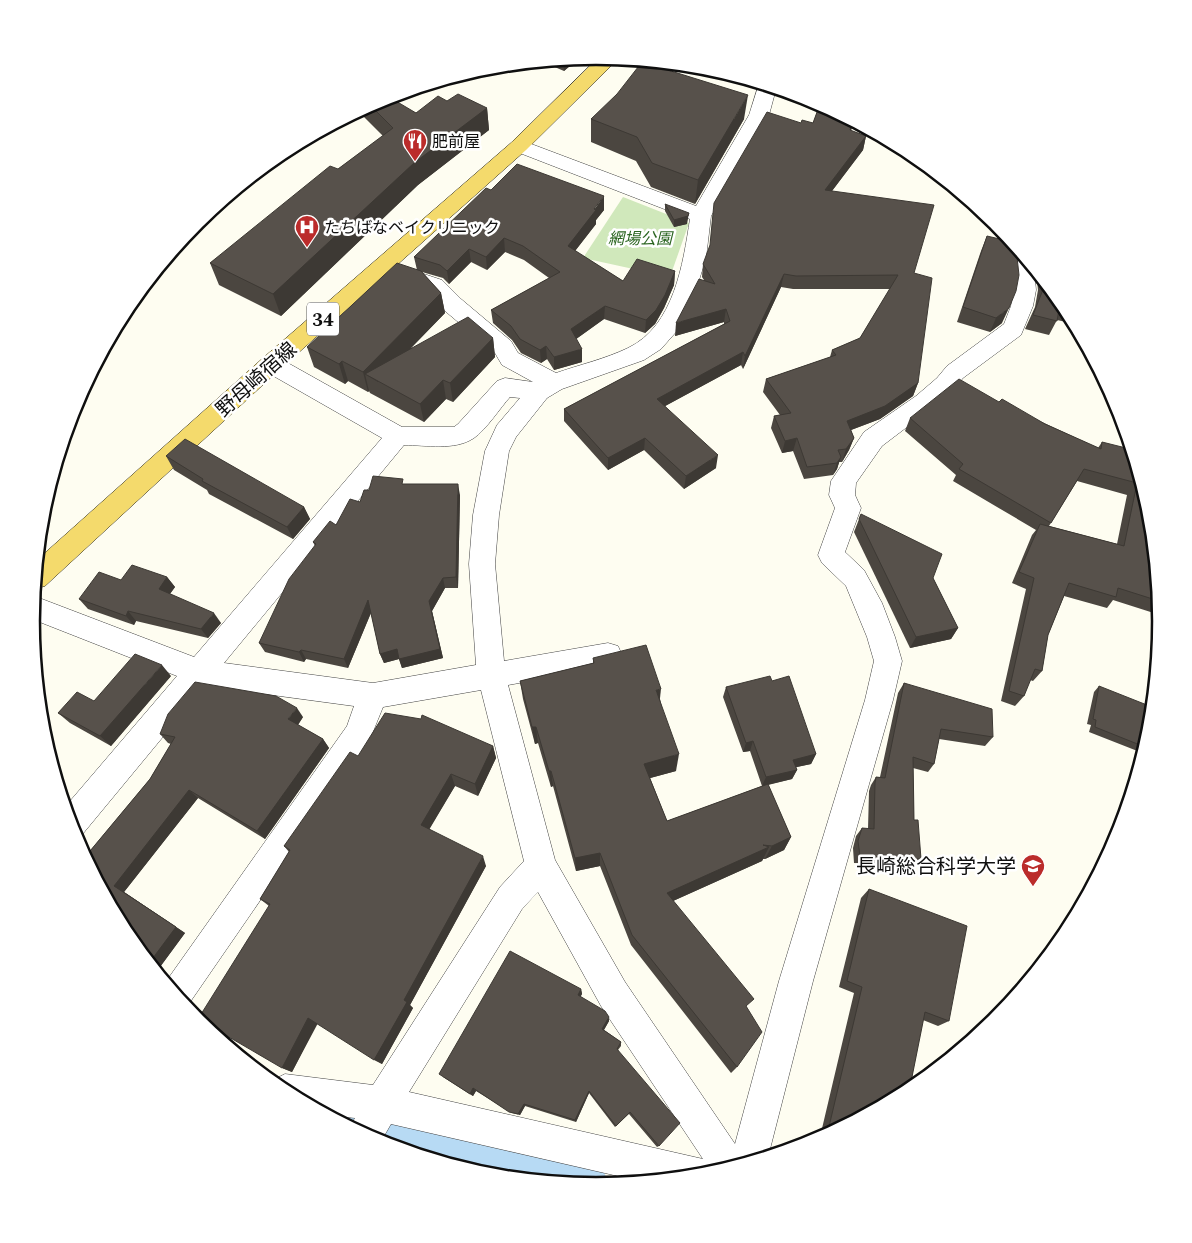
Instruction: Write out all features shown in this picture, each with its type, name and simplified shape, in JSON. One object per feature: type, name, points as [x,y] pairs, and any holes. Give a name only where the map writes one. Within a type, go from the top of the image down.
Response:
[{"type":"main road","name":"野母崎宿線","points":[[42,572],[271,364],[519,146],[602,65]]},
{"type":"street","points":[[271,364],[398,436],[456,436],[466,431],[505,388],[547,388],[636,354],[653,343],[668,326],[685,290],[695,258],[701,216],[759,115],[765,92]]},
{"type":"street","points":[[519,146],[701,216]]},
{"type":"street","points":[[746,1157],[796,981],[874,719],[888,661],[868,604],[855,578],[831,555],[848,508],[842,495],[844,481],[872,439],[924,402],[945,384],[955,372],[1013,329],[1022,306],[1025,290],[1023,266]]},
{"type":"street","points":[[381,268],[434,285],[453,305],[503,347],[510,359],[547,388]]},
{"type":"street","points":[[547,388],[506,432],[497,451],[487,506],[482,564],[491,674],[541,866],[613,994],[742,1158]]},
{"type":"street","points":[[76,818],[398,436]]},
{"type":"street","points":[[40,610],[200,672],[373,696],[608,655]]},
{"type":"street","points":[[180,990],[358,734],[373,696]]},
{"type":"street","points":[[375,1118],[511,898],[541,866]]},
{"type":"street","points":[[313,1100],[375,1118],[676,1172]]},
{"type":"green space","name":"網場公園","points":[[623,197],[689,223],[670,277],[583,258]]},
{"type":"building","points":[[638,67],[667,70],[748,95],[698,180],[652,163],[637,137],[591,119],[617,94]]},
{"type":"building","points":[[458,94],[487,108],[414,163],[273,294],[210,263],[330,166],[338,169],[393,128],[376,111],[398,102],[416,113],[438,96],[447,101]]},
{"type":"building","points":[[767,112],[801,123],[802,120],[813,123],[817,112],[851,128],[850,130],[866,136],[825,190],[934,205],[914,273],[932,278],[918,383],[885,406],[847,421],[854,438],[846,449],[838,450],[841,457],[837,463],[807,467],[797,438],[785,441],[774,416],[791,413],[766,379],[836,355],[832,350],[860,338],[898,275],[796,276],[784,274],[745,356],[743,352],[657,399],[718,455],[686,476],[645,438],[608,458],[564,409],[730,321],[726,309],[676,323],[699,279],[715,284],[703,264],[710,245],[714,203]]},
{"type":"building","points":[[517,164],[604,196],[594,209],[596,210],[568,246],[623,281],[637,259],[675,271],[665,295],[656,310],[646,320],[605,306],[571,329],[582,349],[554,357],[546,346],[540,350],[520,339],[511,326],[491,310],[560,272],[523,246],[504,238],[486,257],[469,249],[447,271],[440,265],[414,257],[486,188],[491,190]]},
{"type":"building","points":[[665,204],[689,213],[688,216],[674,220]]},
{"type":"building","points":[[987,236],[999,239],[1017,259],[1019,275],[1016,291],[1009,308],[996,318],[963,307]]},
{"type":"building","points":[[397,263],[421,271],[441,293],[363,372],[342,361],[339,364],[307,347]]},
{"type":"building","points":[[1042,292],[1058,314],[1057,321],[1033,315]]},
{"type":"building","points":[[468,317],[493,338],[450,383],[443,380],[420,404],[365,374]]},
{"type":"building","points":[[959,379],[999,402],[1002,399],[1045,424],[1101,449],[1102,442],[1123,447],[1134,482],[1084,469],[1051,523],[959,469],[963,464],[910,418]]},
{"type":"building","points":[[185,439],[304,507],[287,527],[202,481],[203,479],[166,456]]},
{"type":"building","points":[[373,476],[403,479],[402,484],[458,484],[456,577],[443,578],[429,601],[440,649],[399,659],[397,649],[380,654],[368,600],[344,659],[259,643],[289,579],[316,544],[313,542],[330,521],[336,525],[350,499],[360,502],[364,490],[369,490]]},
{"type":"building","points":[[1136,490],[1147,549],[1151,599],[1118,588],[1116,597],[1069,583],[1048,635],[1042,671],[1035,669],[1024,696],[1009,691],[1034,578],[1019,572],[1040,524],[1124,546]]},
{"type":"building","points":[[861,514],[942,554],[933,578],[958,628],[916,637],[859,519]]},
{"type":"building","points":[[132,565],[167,577],[159,589],[214,613],[201,629],[128,611],[126,616],[79,599],[99,572],[121,580]]},
{"type":"building","points":[[646,645],[661,689],[656,690],[679,754],[644,764],[667,821],[768,784],[791,837],[772,846],[763,845],[769,847],[667,893],[754,999],[746,1006],[762,1032],[737,1067],[632,935],[600,853],[575,858],[551,771],[549,771],[536,727],[532,727],[520,681],[594,663],[593,658]]},
{"type":"building","points":[[135,654],[162,665],[100,736],[58,713],[77,692],[94,701]]},
{"type":"building","points":[[770,676],[772,681],[789,676],[816,754],[793,760],[797,770],[766,777],[753,741],[746,743],[726,687]]},
{"type":"building","points":[[195,682],[276,696],[297,708],[288,719],[323,739],[257,831],[189,790],[114,886],[176,927],[153,958],[114,899],[90,851],[150,779],[175,737],[160,734],[168,714]]},
{"type":"building","points":[[904,683],[992,709],[993,737],[941,729],[934,764],[913,757],[914,820],[918,820],[921,859],[860,856],[858,841],[862,828],[874,829],[876,777],[885,778]]},
{"type":"building","points":[[1099,686],[1145,704],[1138,744],[1095,727],[1096,720],[1093,719]]},
{"type":"building","points":[[385,713],[421,719],[422,715],[493,746],[475,784],[451,774],[421,825],[483,856],[404,1000],[407,1002],[374,1060],[308,1018],[282,1068],[221,1033],[202,1013],[270,904],[260,899],[290,850],[284,846],[350,752],[358,756]]},
{"type":"building","points":[[869,889],[967,926],[949,1021],[925,1012],[912,1079],[874,1103],[829,1126],[862,987],[847,981]]},
{"type":"building","points":[[510,951],[581,989],[578,995],[605,1011],[609,1017],[602,1029],[621,1042],[617,1049],[680,1123],[659,1146],[630,1112],[616,1126],[589,1091],[575,1120],[524,1104],[518,1114],[509,1112],[473,1088],[470,1094],[439,1074]]},
{"type":"waterway","points":[[406,1144],[525,1173]]},
{"type":"place","name":"肥前屋","points":[[415,162]]},
{"type":"place","name":"たちばなベイクリニック","points":[[307,248]]},
{"type":"place","name":"長崎総合科学大学","points":[[1033,887]]}]
